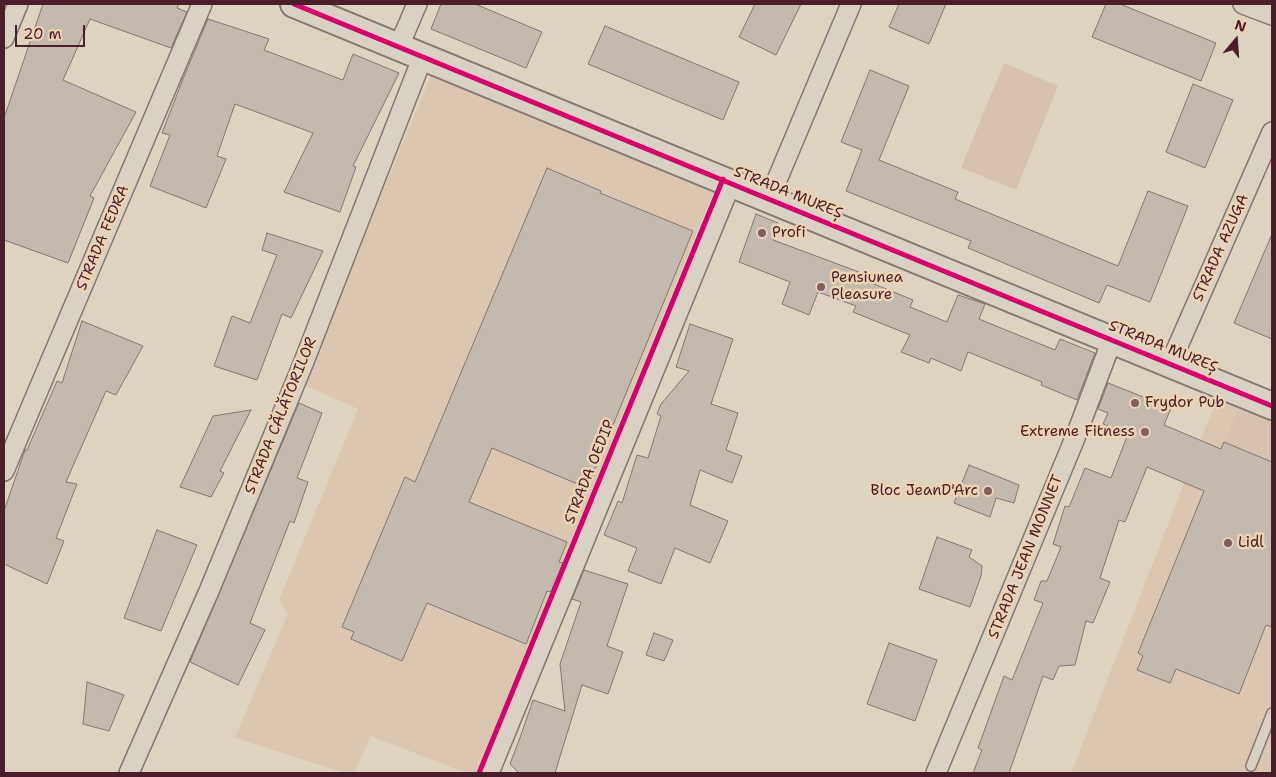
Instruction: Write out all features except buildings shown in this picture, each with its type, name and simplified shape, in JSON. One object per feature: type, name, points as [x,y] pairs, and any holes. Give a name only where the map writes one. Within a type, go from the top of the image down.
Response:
[{"type":"street","points":[[4,38],[18,4]]},
{"type":"street","name":"STRADA FEDRA","points":[[4,472],[202,4]]},
{"type":"street","name":"STRADA MUREȘ","points":[[294,4],[1272,406]]},
{"type":"street","points":[[399,46],[417,4]]},
{"type":"street","points":[[769,198],[852,4]]},
{"type":"street","points":[[1242,4],[1272,15]]},
{"type":"street","name":"STRADA CĂLĂTORILOR","points":[[129,773],[303,364],[423,56]]},
{"type":"street","name":"STRADA AZUGA","points":[[1170,364],[1272,132]]},
{"type":"street","name":"STRADA OEDIP","points":[[489,773],[731,183]]},
{"type":"street","name":"STRADA JEAN MONNET","points":[[936,773],[1075,438],[1112,340]]},
{"type":"lane","points":[[1251,766],[1272,713]]},
{"type":"shaded area","points":[[1004,63],[1058,86],[1016,190],[961,168]]},
{"type":"shaded area","points":[[435,66],[717,183],[476,773],[466,773],[371,736],[354,773],[345,773],[235,738],[288,614],[279,600],[358,409],[302,384]]},
{"type":"shaded area","points":[[1220,391],[1272,412],[1272,773],[1071,773]]},
{"type":"shaded area","points":[[1239,407],[1272,421],[1272,462],[1224,442]]},
{"type":"cycle path","points":[[294,4],[1272,406]]},
{"type":"cycle path","points":[[479,773],[723,179]]},
{"type":"place","name":"Profi","points":[[762,233]]},
{"type":"place","name":"Pensiunea Pleasure","points":[[821,287]]},
{"type":"place","name":"Frydor Pub","points":[[1135,403]]},
{"type":"place","name":"Extreme Fitness","points":[[1145,432]]},
{"type":"place","name":"Bloc JeanD'Arc","points":[[988,491]]},
{"type":"place","name":"Lidl","points":[[1228,543]]}]
